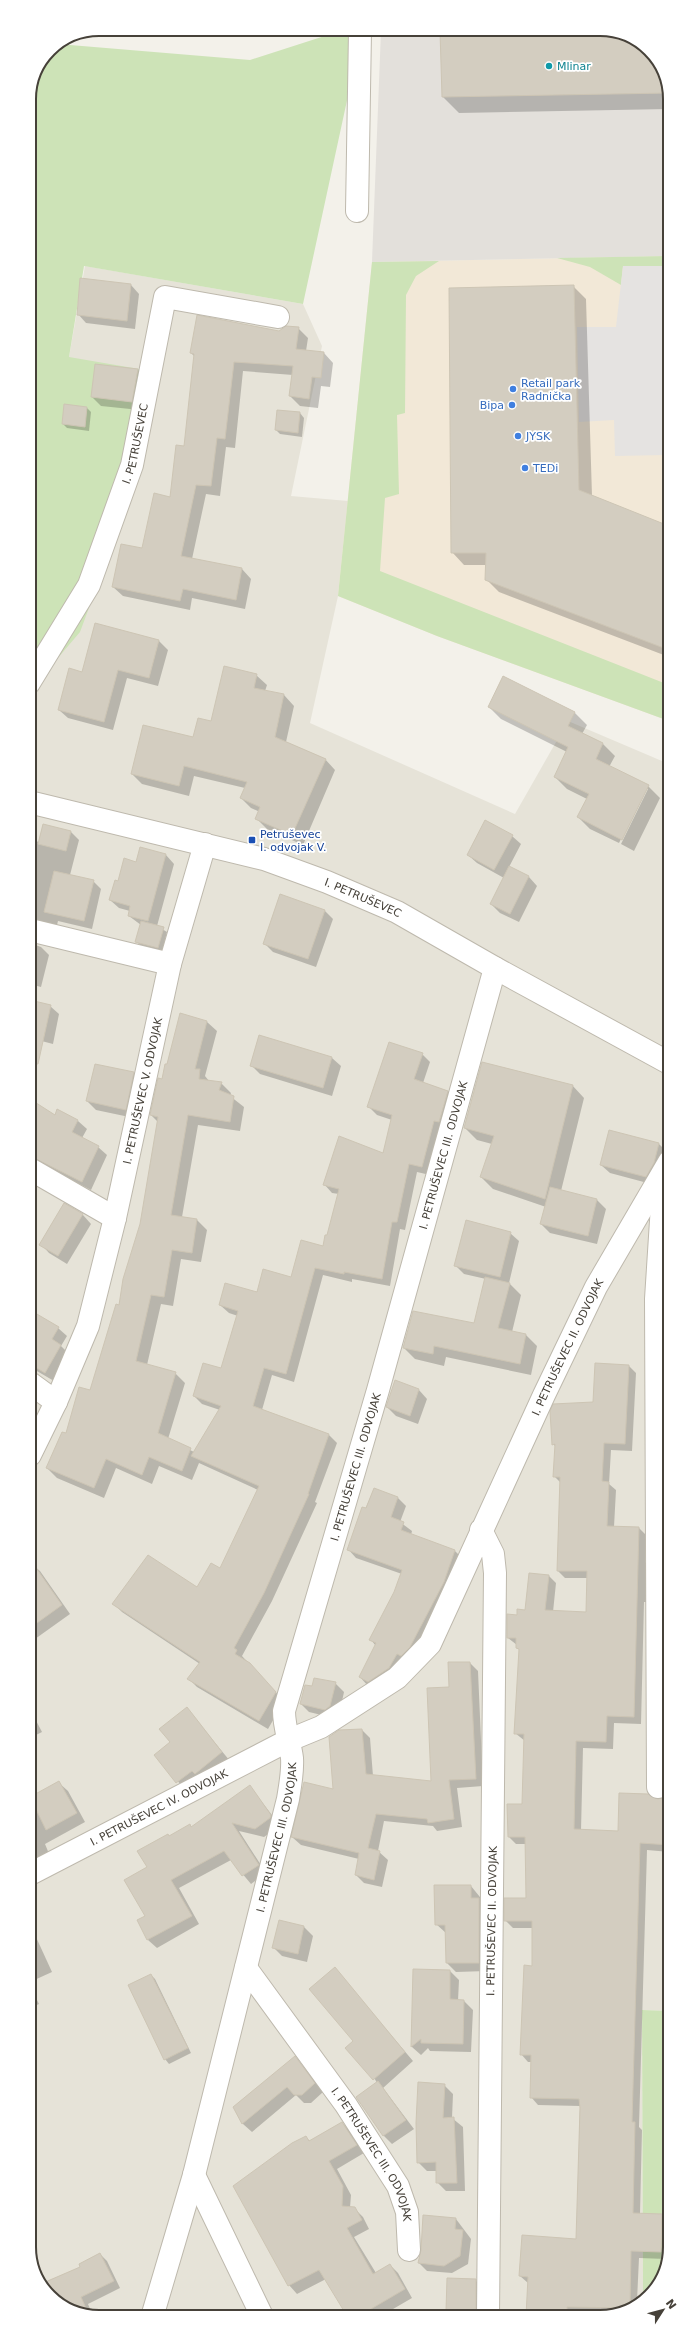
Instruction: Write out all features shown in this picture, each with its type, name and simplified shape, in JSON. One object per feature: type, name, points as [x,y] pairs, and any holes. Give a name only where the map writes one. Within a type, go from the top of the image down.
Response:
[{"type":"street","points":[[357,211],[360,36]]},
{"type":"street","name":"I. PETRUŠEVEC","points":[[36,672],[89,585],[132,465],[165,297],[278,317]]},
{"type":"street","name":"I. PETRUŠEVEC","points":[[36,803],[205,844],[264,860],[327,882],[397,912],[495,968],[663,1060]]},
{"type":"street","name":"I. PETRUŠEVEC V. ODVOJAK","points":[[36,1443],[56,1402],[88,1326],[115,1218],[170,964],[205,844]]},
{"type":"street","points":[[36,931],[170,964]]},
{"type":"street","name":"I. PETRUŠEVEC III. ODVOJAK","points":[[154,2310],[194,2175],[288,1799],[292,1775],[292,1757],[287,1741],[284,1711],[378,1390],[495,968]]},
{"type":"street","points":[[36,1172],[115,1218]]},
{"type":"street","name":"I. PETRUŠEVEC II. ODVOJAK","points":[[287,1741],[321,1727],[397,1678],[430,1644],[481,1530],[596,1287],[663,1173]]},
{"type":"street","points":[[658,1787],[656,1299],[663,1214]]},
{"type":"street","points":[[36,1387],[56,1402]]},
{"type":"street","name":"I. PETRUŠEVEC II. ODVOJAK","points":[[481,1530],[493,1554],[495,1573],[488,2310]]},
{"type":"street","name":"I. PETRUŠEVEC IV. ODVOJAK","points":[[36,1871],[287,1741]]},
{"type":"street","name":"I. PETRUŠEVEC III. ODVOJAK","points":[[246,1968],[346,2105],[398,2186],[407,2212],[409,2250]]},
{"type":"street","points":[[194,2175],[259,2310]]},
{"type":"shaded area","points":[[381,36],[604,36],[617,38],[632,44],[642,52],[655,67],[662,86],[663,99],[663,256],[372,262]]},
{"type":"shaded area","points":[[663,256],[663,719],[437,636],[338,596],[372,262]]},
{"type":"shaded area","points":[[85,266],[303,304],[322,346],[291,496],[348,501],[338,596],[310,723],[515,814],[568,721],[663,761],[663,2011],[642,2010],[643,2293],[632,2302],[613,2309],[95,2310],[82,2308],[67,2302],[57,2294],[44,2279],[39,2267],[36,2247],[36,633],[69,357]]},
{"type":"shaded area","points":[[623,266],[663,266],[663,455],[615,456],[614,420],[579,422],[577,327],[616,327]]},
{"type":"green space","points":[[325,36],[361,36],[303,304],[84,266],[69,357],[139,369],[140,471],[80,632],[36,684],[37,86],[41,75],[54,54],[68,45],[250,60]]},
{"type":"green space","points":[[663,256],[663,266],[623,266],[621,285],[590,267],[557,258]]},
{"type":"green space","points":[[439,261],[416,276],[406,295],[405,413],[397,415],[399,494],[385,498],[380,571],[663,683],[663,719],[437,636],[338,596],[372,262]]},
{"type":"green space","points":[[642,2010],[663,2011],[663,2247],[662,2260],[657,2275],[646,2290],[643,2290],[643,2293]]},
{"type":"building","name":"Mlinar","points":[[440,36],[604,36],[617,38],[632,44],[642,52],[655,67],[662,86],[663,93],[442,97]]},
{"type":"building","points":[[80,278],[131,284],[127,321],[77,315]]},
{"type":"building","name":"Retail park Radnička","points":[[574,285],[579,490],[663,524],[663,648],[485,580],[486,553],[451,553],[449,288]]},
{"type":"building","points":[[197,315],[279,331],[286,326],[299,327],[296,349],[324,352],[321,378],[312,377],[309,399],[289,396],[293,366],[234,362],[225,439],[217,438],[211,486],[196,485],[181,556],[242,568],[236,600],[183,589],[180,601],[112,587],[121,544],[142,548],[154,493],[170,497],[176,445],[184,446],[194,354],[190,353]]},
{"type":"building","points":[[95,364],[138,369],[132,402],[91,397]]},
{"type":"building","points":[[64,404],[87,407],[85,427],[62,424]]},
{"type":"building","points":[[277,410],[300,412],[298,433],[275,430]]},
{"type":"building","points":[[95,623],[159,640],[149,678],[118,670],[104,722],[58,710],[69,668],[82,672]]},
{"type":"building","points":[[224,666],[257,674],[254,688],[284,694],[275,737],[326,759],[292,835],[255,819],[260,807],[240,798],[247,782],[184,766],[179,786],[131,774],[143,725],[193,737],[198,718],[211,721]]},
{"type":"building","points":[[503,676],[575,712],[568,726],[603,743],[596,759],[649,785],[622,840],[577,817],[589,794],[554,777],[568,747],[488,707]]},
{"type":"building","points":[[485,820],[513,835],[494,870],[467,855]]},
{"type":"building","points":[[43,824],[71,831],[66,851],[38,844]]},
{"type":"building","points":[[140,847],[166,854],[148,921],[128,916],[130,906],[109,900],[115,880],[118,881],[124,858],[136,862]]},
{"type":"building","points":[[509,866],[529,876],[510,914],[490,904]]},
{"type":"building","points":[[54,871],[94,880],[84,921],[44,912]]},
{"type":"building","points":[[280,894],[325,910],[308,959],[263,944]]},
{"type":"building","points":[[141,921],[164,927],[158,948],[135,942]]},
{"type":"building","points":[[36,1001],[51,1005],[38,1064],[36,1064]]},
{"type":"building","points":[[180,1013],[207,1021],[195,1069],[200,1069],[199,1079],[222,1082],[219,1090],[234,1096],[230,1122],[188,1115],[171,1215],[197,1219],[192,1253],[172,1250],[164,1297],[151,1295],[136,1361],[176,1372],[158,1433],[191,1448],[182,1471],[149,1457],[142,1475],[106,1459],[94,1488],[46,1468],[62,1432],[66,1433],[79,1387],[90,1390],[116,1304],[119,1305],[123,1279],[140,1224],[158,1117],[150,1115],[158,1078],[162,1079]]},
{"type":"building","points":[[259,1035],[332,1057],[323,1088],[250,1066]]},
{"type":"building","points":[[389,1042],[423,1053],[414,1079],[448,1091],[439,1122],[434,1121],[422,1167],[409,1164],[397,1222],[392,1222],[382,1279],[344,1272],[344,1274],[315,1268],[286,1374],[264,1368],[253,1406],[329,1434],[309,1494],[264,1593],[234,1648],[237,1650],[235,1654],[250,1663],[276,1692],[259,1721],[187,1679],[200,1662],[112,1604],[148,1555],[197,1587],[211,1563],[220,1568],[259,1486],[191,1456],[221,1406],[193,1396],[203,1363],[221,1368],[238,1311],[219,1305],[225,1283],[257,1292],[263,1269],[291,1277],[301,1240],[323,1246],[339,1189],[323,1185],[339,1136],[383,1153],[392,1115],[367,1107]]},
{"type":"building","points":[[482,1062],[573,1085],[545,1199],[480,1177],[494,1136],[464,1128]]},
{"type":"building","points":[[95,1064],[134,1072],[126,1110],[86,1101]]},
{"type":"building","points":[[36,1103],[55,1115],[57,1109],[78,1120],[72,1132],[99,1146],[82,1182],[36,1159]]},
{"type":"building","points":[[609,1130],[659,1143],[654,1163],[646,1177],[600,1165]]},
{"type":"building","points":[[550,1187],[597,1199],[588,1236],[540,1224]]},
{"type":"building","points":[[64,1203],[83,1214],[58,1256],[39,1245]]},
{"type":"building","points":[[466,1220],[511,1232],[500,1277],[454,1266]]},
{"type":"building","points":[[485,1277],[510,1283],[498,1328],[526,1334],[520,1364],[434,1346],[433,1354],[403,1348],[413,1311],[474,1323]]},
{"type":"building","points":[[36,1314],[59,1327],[52,1339],[61,1345],[45,1373],[36,1368]]},
{"type":"building","points":[[595,1363],[629,1365],[625,1444],[604,1443],[602,1481],[609,1482],[607,1526],[639,1527],[634,1717],[607,1716],[606,1742],[576,1741],[574,1829],[618,1831],[619,1793],[648,1794],[658,1799],[663,1797],[663,1845],[640,1843],[632,2122],[635,2122],[633,2213],[662,2214],[661,2252],[631,2251],[630,2303],[616,2308],[567,2307],[567,2310],[526,2310],[528,2277],[519,2276],[522,2235],[576,2239],[580,2108],[579,2099],[530,2098],[531,2055],[520,2055],[524,1965],[532,1966],[532,1921],[504,1921],[504,1898],[526,1898],[525,1837],[508,1837],[507,1804],[522,1804],[524,1734],[514,1734],[519,1649],[516,1648],[516,1638],[507,1638],[507,1614],[517,1615],[517,1609],[525,1610],[529,1573],[549,1575],[545,1610],[586,1612],[587,1571],[557,1571],[560,1477],[553,1477],[555,1444],[552,1445],[550,1411],[553,1404],[593,1402]]},
{"type":"building","points":[[395,1380],[419,1389],[410,1416],[386,1407]]},
{"type":"building","points":[[374,1488],[398,1497],[391,1517],[404,1522],[401,1530],[455,1550],[444,1582],[410,1647],[401,1656],[397,1654],[389,1668],[368,1682],[359,1677],[376,1643],[369,1640],[394,1592],[402,1570],[347,1550],[362,1507],[366,1508]]},
{"type":"building","points":[[36,1568],[62,1605],[36,1624]]},
{"type":"building","points":[[448,1662],[470,1662],[476,1779],[449,1780],[454,1819],[428,1823],[427,1819],[376,1814],[368,1848],[380,1851],[374,1880],[355,1875],[359,1853],[291,1837],[304,1782],[333,1789],[329,1737],[339,1730],[362,1729],[366,1774],[431,1781],[427,1688],[449,1687]]},
{"type":"building","points":[[314,1678],[336,1682],[330,1706],[325,1710],[300,1704],[305,1685],[312,1686]]},
{"type":"building","points":[[187,1707],[222,1752],[195,1774],[192,1771],[176,1783],[154,1755],[170,1742],[159,1729]]},
{"type":"building","points":[[59,1781],[77,1813],[46,1830],[36,1809],[36,1794]]},
{"type":"building","points":[[250,1785],[271,1815],[270,1818],[255,1829],[232,1823],[259,1865],[242,1876],[224,1851],[171,1880],[192,1916],[147,1940],[137,1920],[145,1916],[124,1880],[147,1867],[137,1851],[190,1824],[191,1827]]},
{"type":"building","points":[[434,1885],[471,1885],[471,1898],[479,1898],[479,1963],[446,1963],[445,1925],[435,1925]]},
{"type":"building","points":[[279,1920],[304,1926],[298,1954],[272,1948]]},
{"type":"building","points":[[335,1967],[405,2052],[373,2080],[345,2048],[353,2041],[309,1989]]},
{"type":"building","points":[[413,1969],[450,1970],[450,1999],[464,2000],[463,2044],[421,2043],[421,2039],[411,2047]]},
{"type":"building","points":[[151,1974],[188,2048],[164,2060],[128,1985]]},
{"type":"building","points":[[295,2056],[315,2083],[302,2095],[294,2095],[287,2087],[242,2124],[233,2107]]},
{"type":"building","points":[[378,2081],[406,2120],[383,2136],[356,2097]]},
{"type":"building","points":[[418,2082],[445,2084],[443,2118],[454,2117],[457,2183],[436,2183],[436,2162],[417,2163],[416,2123]]},
{"type":"building","points":[[342,2122],[357,2145],[329,2161],[343,2186],[342,2206],[355,2207],[362,2220],[347,2228],[373,2274],[390,2264],[405,2289],[369,2310],[343,2310],[319,2270],[288,2286],[233,2186],[292,2143],[306,2136],[309,2141]]},
{"type":"building","points":[[423,2215],[456,2218],[455,2229],[463,2230],[460,2256],[444,2266],[418,2263],[421,2250]]},
{"type":"building","points":[[100,2253],[114,2281],[81,2297],[86,2309],[67,2302],[57,2294],[46,2282],[80,2267],[79,2264]]},
{"type":"building","points":[[447,2278],[476,2279],[476,2310],[446,2310]]},
{"type":"place","name":"Mlinar","points":[[549,66]]},
{"type":"place","name":"Retail park Radnička","points":[[513,389]]},
{"type":"place","name":"Bipa","points":[[512,405]]},
{"type":"place","name":"JYSK","points":[[518,436]]},
{"type":"place","name":"TEDi","points":[[525,468]]},
{"type":"place","name":"Petruševec I. odvojak V.","points":[[252,840]]}]
